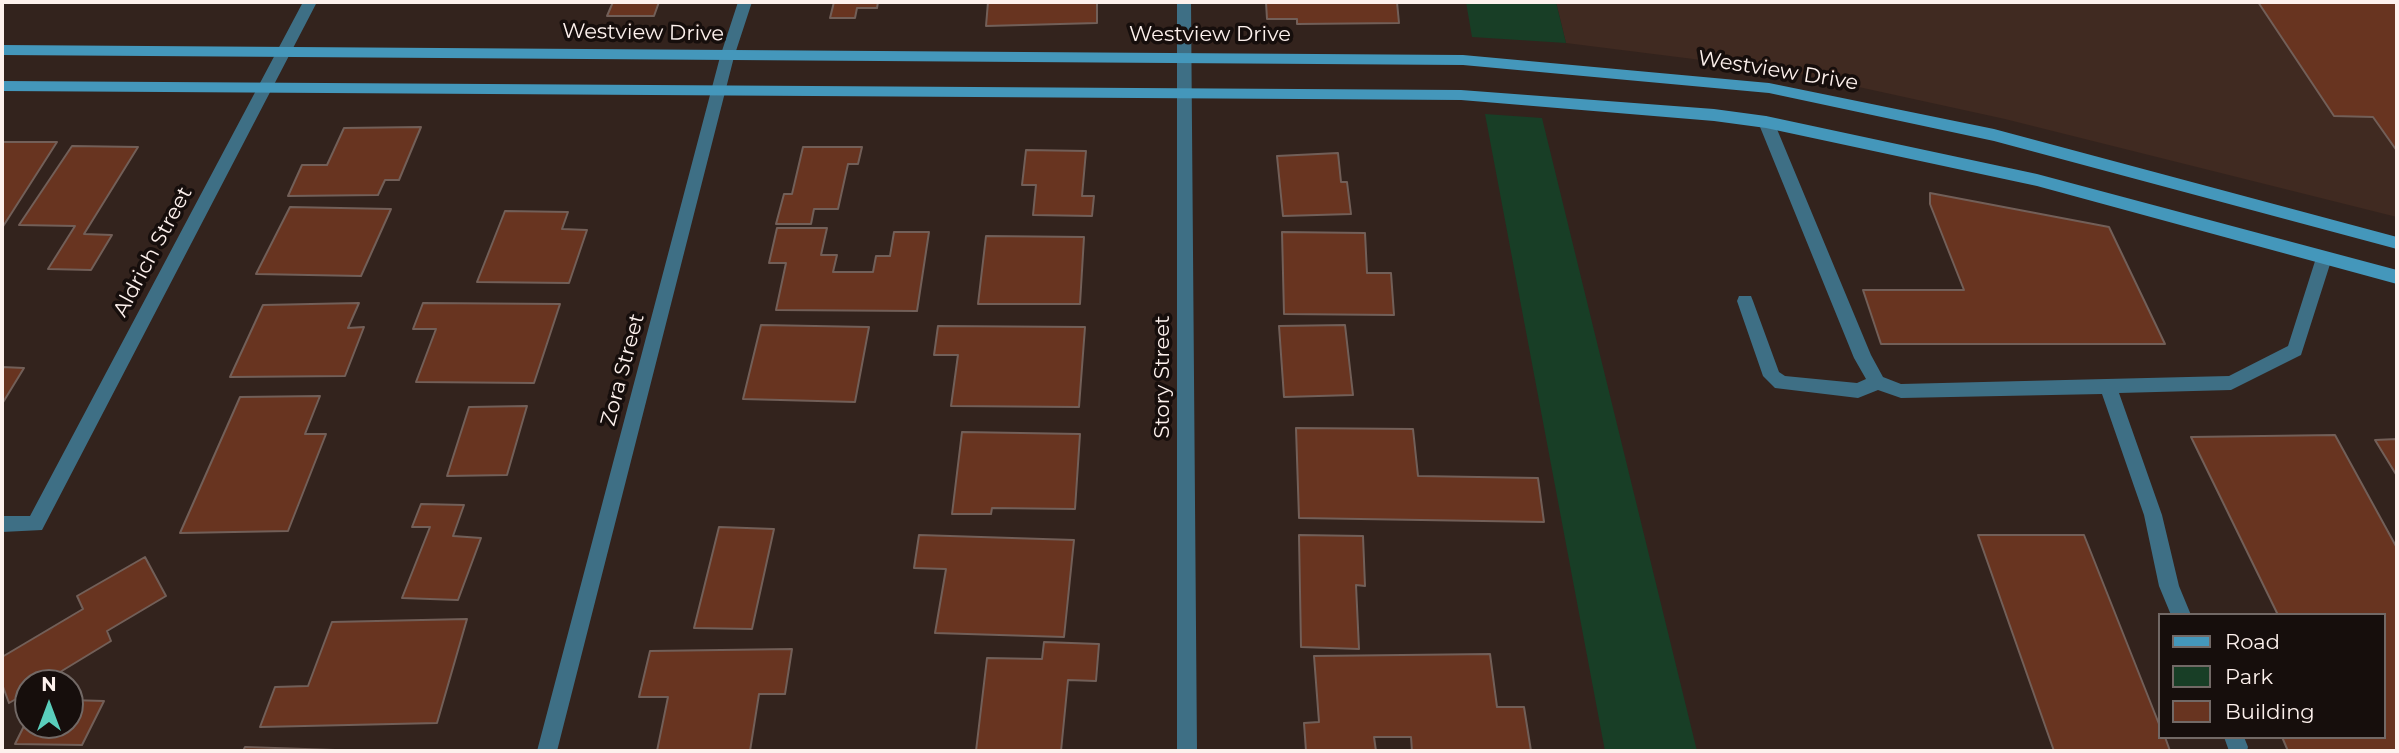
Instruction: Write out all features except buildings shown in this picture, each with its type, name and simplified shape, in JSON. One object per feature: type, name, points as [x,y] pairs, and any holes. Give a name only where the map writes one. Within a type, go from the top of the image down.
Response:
[{"type":"main road","name":"Westview Drive","points":[[2,50],[1463,60],[1769,88],[1994,135],[2397,243]]},
{"type":"main road","points":[[2,86],[1461,95],[1714,115],[1766,122],[2038,180],[2397,277]]},
{"type":"street","name":"Aldrich Street","points":[[2,524],[35,524],[310,2]]},
{"type":"street","name":"Zora Street","points":[[547,751],[727,57],[744,2]]},
{"type":"street","name":"Story Street","points":[[1184,2],[1187,751]]},
{"type":"street","points":[[1766,122],[1863,358],[1877,382],[1901,391],[2231,383],[2295,350],[2324,258]]},
{"type":"street","points":[[1745,301],[1772,376],[1781,383],[1858,391],[1877,382]]},
{"type":"street","points":[[2108,386],[2153,515],[2169,586],[2180,613]]},
{"type":"shaded area","points":[[1556,2],[2397,2],[2397,217],[2005,119],[1781,70],[1566,43]]},
{"type":"green space","points":[[1466,2],[1556,2],[1566,43],[1472,37]]},
{"type":"green space","points":[[1485,114],[1542,118],[1697,751],[1605,751]]}]
